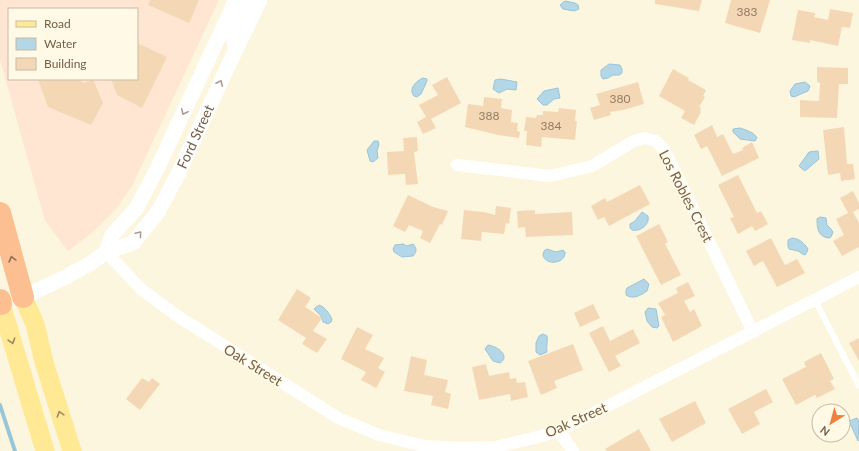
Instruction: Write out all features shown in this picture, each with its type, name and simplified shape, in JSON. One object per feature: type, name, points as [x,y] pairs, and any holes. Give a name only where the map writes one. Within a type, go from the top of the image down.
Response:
[{"type":"highway","points":[[0,214],[23,297]]},
{"type":"main road","points":[[23,297],[35,324],[44,362],[72,451]]},
{"type":"main road","points":[[0,302],[45,451]]},
{"type":"street","name":"Ford Street","points":[[106,252],[112,235],[136,209],[157,169],[236,0]]},
{"type":"street","points":[[236,49],[232,32],[247,0]]},
{"type":"street","name":"Ford Street","points":[[23,297],[85,267],[106,252],[132,243],[158,212],[179,172],[260,0]]},
{"type":"street","name":"Los Robles Crest","points":[[457,165],[550,176],[592,166],[634,141],[645,138],[656,141],[665,151],[753,332]]},
{"type":"street","name":"Oak Street","points":[[106,252],[141,289],[176,316],[338,418],[379,435],[424,446],[462,448],[496,447],[530,440],[559,431],[859,277]]},
{"type":"street","points":[[559,431],[572,451]]},
{"type":"lane","points":[[815,300],[859,386]]},
{"type":"shaded area","points":[[0,0],[219,0],[132,186],[116,209],[94,231],[68,251],[45,221],[0,60]]},
{"type":"water","points":[[565,1],[575,3],[578,5],[579,9],[574,11],[563,9],[560,5]]},
{"type":"water","points":[[609,64],[620,65],[622,73],[603,79],[601,76],[601,70]]},
{"type":"water","points":[[423,78],[427,79],[427,81],[421,94],[417,97],[414,96],[412,93],[412,88]]},
{"type":"water","points":[[501,79],[517,82],[516,90],[507,89],[499,93],[493,89],[495,80]]},
{"type":"water","points":[[805,82],[810,86],[808,91],[794,97],[791,96],[790,91],[795,84]]},
{"type":"water","points":[[558,88],[560,98],[554,99],[547,105],[543,105],[537,99],[544,91]]},
{"type":"water","points":[[740,128],[754,134],[757,138],[755,141],[740,139],[733,132],[733,129]]},
{"type":"water","points":[[374,141],[378,141],[379,144],[377,151],[378,158],[373,162],[370,161],[367,150]]},
{"type":"water","points":[[818,151],[819,159],[805,171],[799,166],[809,152]]},
{"type":"water","points":[[642,212],[648,216],[648,222],[642,229],[632,230],[630,228],[630,224],[635,221]]},
{"type":"water","points":[[820,217],[826,218],[827,225],[833,232],[829,238],[822,236],[819,232],[817,219]]},
{"type":"water","points":[[792,238],[800,240],[805,245],[808,249],[806,254],[804,255],[798,251],[789,249],[788,240]]},
{"type":"water","points":[[403,244],[407,246],[413,244],[416,250],[413,256],[402,257],[394,252],[393,249],[395,245]]},
{"type":"water","points":[[547,249],[556,252],[563,250],[565,252],[564,256],[559,261],[547,261],[543,255],[544,251]]},
{"type":"water","points":[[644,279],[649,284],[647,291],[634,297],[626,295],[627,288]]},
{"type":"water","points":[[319,305],[327,310],[332,319],[328,324],[323,322],[321,316],[314,309]]},
{"type":"water","points":[[648,308],[656,309],[659,326],[657,328],[652,327],[647,321],[645,312]]},
{"type":"water","points":[[543,334],[547,336],[547,352],[540,355],[536,352],[536,343],[539,336]]},
{"type":"water","points":[[488,345],[499,349],[502,352],[504,357],[500,363],[493,361],[485,349]]},
{"type":"water","points":[[857,418],[859,421],[858,441],[851,425],[851,420]]},
{"type":"building","points":[[150,0],[199,0],[189,23],[148,5]]},
{"type":"building","points":[[655,0],[702,0],[699,11],[655,4]]},
{"type":"building","points":[[731,0],[770,0],[760,33],[725,23]]},
{"type":"building","points":[[830,9],[853,13],[850,28],[842,27],[838,46],[810,40],[810,43],[792,40],[798,10],[815,13],[814,17],[828,20]]},
{"type":"building","points":[[138,43],[167,57],[142,108],[117,95],[111,80],[138,80]]},
{"type":"building","points":[[817,67],[848,68],[848,84],[839,84],[837,118],[800,117],[800,100],[819,101],[820,83],[817,82]]},
{"type":"building","points":[[673,69],[689,78],[688,80],[706,90],[703,96],[705,97],[699,107],[701,108],[701,112],[694,125],[681,118],[685,111],[659,96]]},
{"type":"building","points":[[447,77],[461,103],[431,119],[436,128],[423,134],[417,122],[426,117],[419,105],[438,95],[432,85]]},
{"type":"building","points":[[38,80],[80,80],[84,83],[93,80],[103,103],[91,125],[48,107]]},
{"type":"building","points":[[638,82],[644,104],[610,112],[611,115],[594,120],[590,108],[600,105],[596,94]]},
{"type":"building","points":[[484,97],[502,99],[501,108],[512,110],[511,122],[518,123],[517,131],[520,132],[519,138],[498,135],[465,127],[468,104],[483,106]]},
{"type":"building","points":[[559,108],[576,110],[575,121],[577,121],[575,140],[542,137],[541,147],[526,145],[527,131],[524,131],[526,117],[536,118],[537,115],[543,115],[543,111],[558,112]]},
{"type":"building","points":[[712,125],[717,137],[723,134],[733,154],[743,150],[742,148],[752,142],[759,158],[722,176],[707,146],[701,149],[694,135]]},
{"type":"building","points":[[844,127],[847,164],[853,164],[855,179],[841,181],[840,173],[828,175],[823,130]]},
{"type":"building","points":[[417,137],[418,151],[414,152],[418,184],[406,185],[405,174],[388,175],[387,152],[404,151],[403,138]]},
{"type":"building","points":[[738,175],[757,213],[761,211],[768,224],[755,231],[752,226],[738,234],[730,218],[734,217],[718,185]]},
{"type":"building","points":[[640,185],[650,204],[609,226],[604,217],[598,220],[591,206],[605,198],[607,202]]},
{"type":"building","points":[[853,191],[859,203],[859,209],[853,212],[859,223],[859,247],[842,256],[833,241],[844,235],[836,219],[848,213],[840,198]]},
{"type":"building","points":[[408,195],[433,207],[448,211],[442,225],[440,224],[430,243],[420,238],[423,231],[409,225],[405,232],[393,226]]},
{"type":"building","points":[[496,206],[511,208],[509,224],[506,223],[504,234],[482,232],[481,241],[461,239],[464,210],[484,212],[495,215]]},
{"type":"building","points":[[535,210],[535,214],[572,212],[573,235],[526,237],[525,227],[518,228],[517,211]]},
{"type":"building","points":[[659,224],[668,242],[665,244],[681,275],[661,285],[636,236]]},
{"type":"building","points":[[771,238],[785,265],[797,259],[805,273],[777,287],[763,261],[754,266],[746,251]]},
{"type":"building","points":[[688,282],[695,296],[684,301],[690,312],[694,309],[702,326],[673,342],[661,317],[665,315],[658,303],[678,293],[676,288]]},
{"type":"building","points":[[297,289],[311,298],[305,307],[322,318],[313,331],[327,339],[317,353],[302,344],[306,338],[278,320]]},
{"type":"building","points":[[593,304],[600,318],[580,327],[574,313]]},
{"type":"building","points":[[603,326],[610,341],[633,329],[640,343],[615,356],[621,366],[609,372],[589,333]]},
{"type":"building","points":[[357,327],[373,335],[365,349],[384,358],[378,368],[385,372],[376,388],[361,380],[366,372],[341,359]]},
{"type":"building","points":[[859,338],[859,361],[849,343]]},
{"type":"building","points":[[573,344],[583,370],[554,381],[557,388],[541,395],[528,361]]},
{"type":"building","points":[[821,353],[834,379],[830,381],[835,389],[817,398],[815,395],[796,405],[782,379],[806,367],[804,362]]},
{"type":"building","points":[[411,356],[427,360],[424,375],[448,380],[445,392],[451,394],[448,409],[431,405],[433,396],[404,391]]},
{"type":"building","points":[[486,364],[489,376],[509,372],[510,379],[516,378],[517,383],[525,382],[528,397],[511,401],[510,394],[479,400],[472,367]]},
{"type":"building","points":[[142,378],[149,382],[152,378],[160,384],[140,410],[126,399]]},
{"type":"building","points":[[766,389],[773,402],[754,412],[760,424],[742,434],[728,409]]},
{"type":"building","points":[[695,401],[706,423],[672,442],[659,419]]},
{"type":"building","points":[[639,429],[651,451],[607,451],[605,449]]},
{"type":"waterway","points":[[0,405],[15,451]]}]
